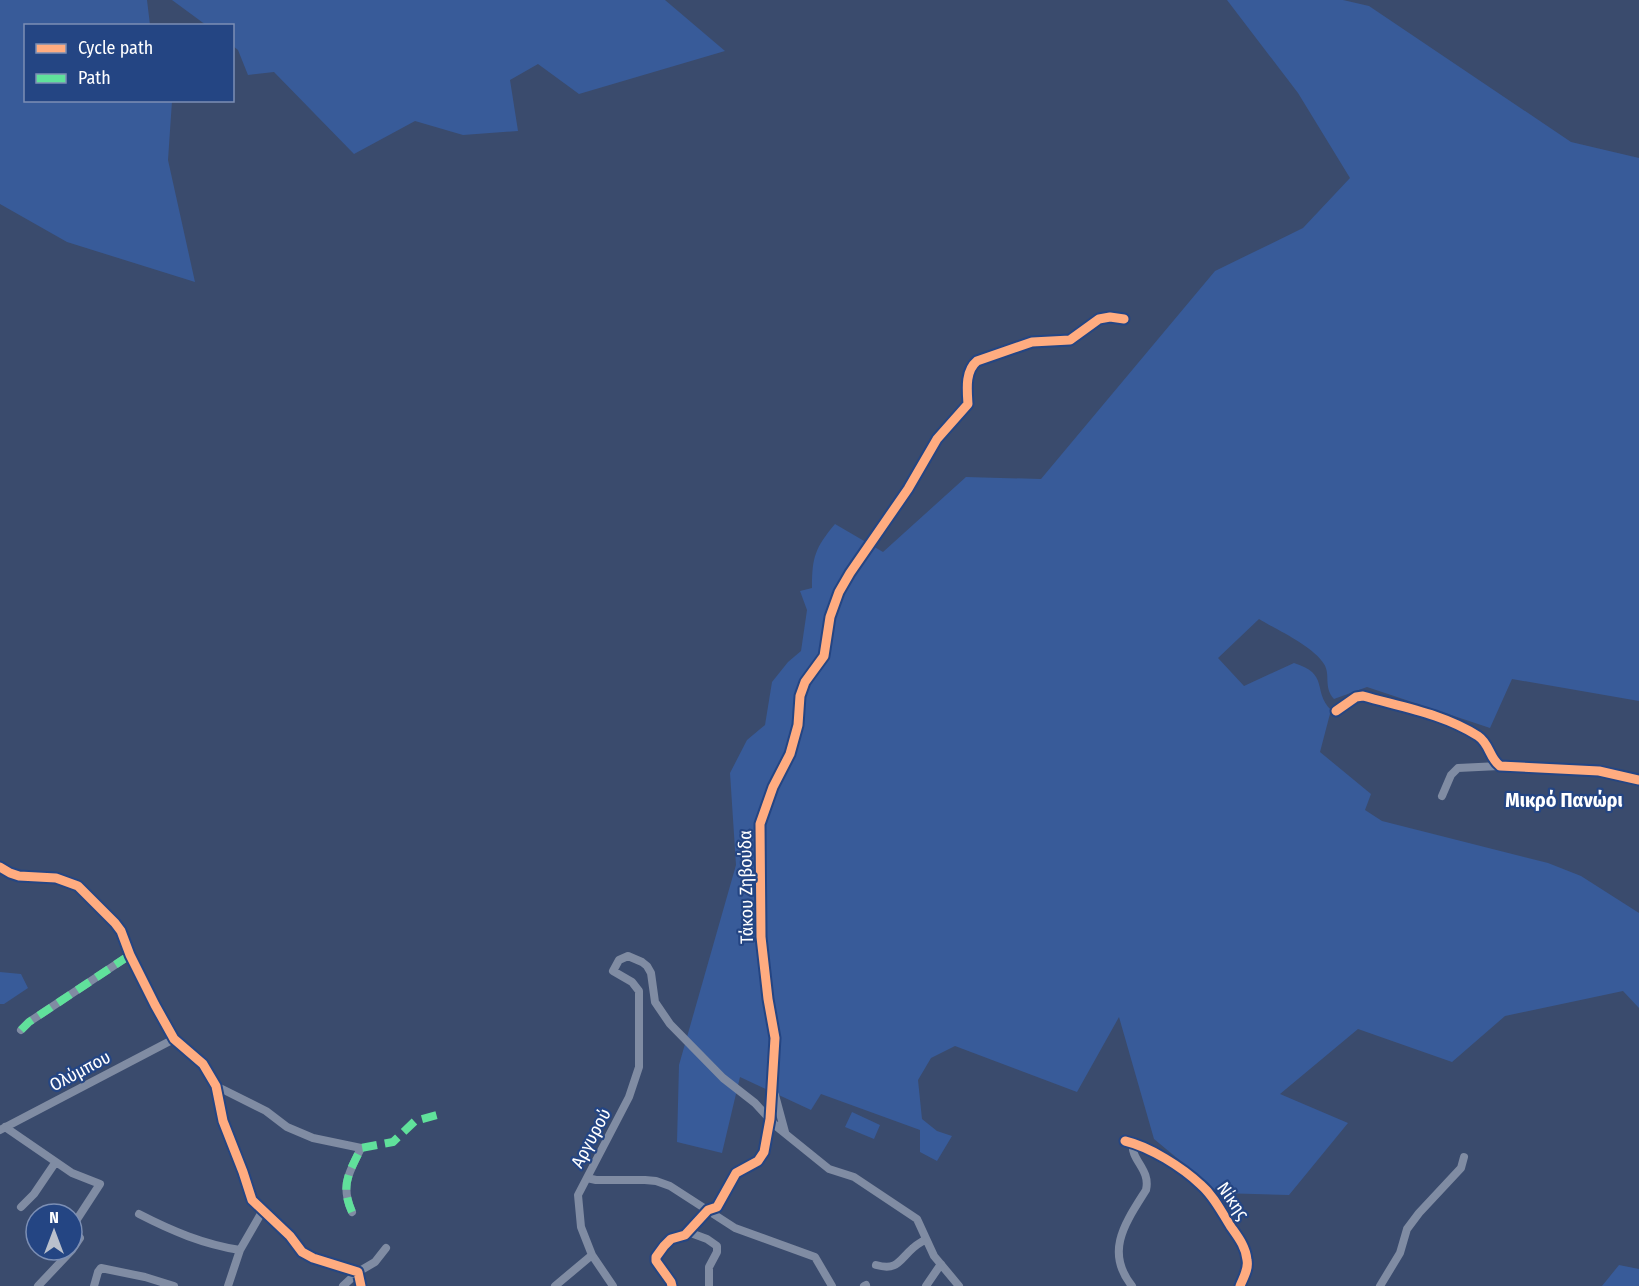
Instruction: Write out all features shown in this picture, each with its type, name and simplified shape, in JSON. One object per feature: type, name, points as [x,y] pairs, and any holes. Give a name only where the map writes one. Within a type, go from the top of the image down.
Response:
[{"type":"street","name":"Τάκου Ζηβούδα","points":[[672,1286],[656,1262],[656,1257],[671,1239],[688,1232],[708,1210],[715,1209],[739,1171],[762,1156],[770,1119],[775,1038],[761,937],[760,824],[773,787],[790,754],[798,725],[800,696],[805,682],[824,656],[830,616],[840,592],[850,573],[908,489],[937,439],[968,404],[967,386],[972,365],[977,361],[1032,342],[1070,340],[1099,319],[1110,317],[1124,319]]},
{"type":"street","points":[[1336,711],[1361,696],[1442,718],[1457,724],[1483,740],[1492,758],[1500,766]]},
{"type":"street","points":[[1442,796],[1450,775],[1458,768],[1500,766],[1599,771],[1639,780]]},
{"type":"street","points":[[0,867],[19,876],[56,878],[78,885],[115,923],[174,1039],[203,1064],[216,1086],[223,1121],[252,1200],[290,1236],[302,1252],[313,1258],[358,1272]]},
{"type":"street","points":[[21,1029],[130,955]]},
{"type":"street","name":"Αργυρού","points":[[613,1286],[592,1255],[579,1218],[578,1195],[629,1097],[639,1067],[640,996],[636,986],[614,971],[619,960],[623,957],[632,957],[642,962],[651,973],[655,1002],[670,1024],[723,1078],[755,1103],[770,1119]]},
{"type":"street","name":"Ολύμπου","points":[[2,1129],[174,1039]]},
{"type":"street","points":[[216,1086],[266,1111],[286,1126],[313,1138],[361,1148],[351,1167],[345,1191],[352,1212]]},
{"type":"street","points":[[772,1088],[786,1134]]},
{"type":"street","points":[[770,1119],[829,1169],[854,1177],[917,1219],[934,1256],[959,1286]]},
{"type":"street","points":[[2,1129],[79,1177],[99,1184],[84,1208]]},
{"type":"street","name":"Νίκης","points":[[1132,1286],[1121,1269],[1119,1239],[1148,1184],[1145,1172],[1129,1142],[1152,1151],[1202,1185],[1212,1197],[1243,1245],[1247,1266],[1240,1286]]},
{"type":"street","points":[[1380,1286],[1400,1253],[1407,1229],[1461,1168],[1464,1157]]},
{"type":"street","points":[[21,1207],[34,1194],[55,1163]]},
{"type":"street","points":[[587,1178],[659,1181],[673,1187],[735,1228],[815,1257],[832,1286]]},
{"type":"street","points":[[228,1286],[240,1250],[262,1210]]},
{"type":"street","points":[[139,1214],[181,1235],[204,1243],[240,1250]]},
{"type":"street","points":[[688,1232],[707,1239],[717,1246],[717,1252],[709,1267],[709,1286]]},
{"type":"street","points":[[876,1265],[886,1267],[898,1264],[913,1247],[926,1239]]},
{"type":"street","points":[[343,1286],[358,1272],[375,1262],[387,1248]]},
{"type":"street","points":[[555,1286],[592,1255]]},
{"type":"street","points":[[38,1286],[61,1262]]},
{"type":"street","points":[[926,1286],[941,1264]]},
{"type":"street","points":[[94,1286],[101,1268],[174,1286]]},
{"type":"street","points":[[358,1272],[361,1286]]},
{"type":"shaded area","points":[[0,0],[147,0],[150,24],[24,24],[24,102],[172,102],[168,160],[195,282],[67,242],[0,204]]},
{"type":"shaded area","points":[[172,0],[665,0],[725,51],[579,94],[538,64],[510,80],[518,131],[463,135],[415,121],[354,154],[274,72],[248,75],[238,50],[234,47],[234,24],[205,24]]},
{"type":"shaded area","points":[[1227,0],[1343,0],[1369,6],[1571,142],[1639,158],[1639,701],[1512,679],[1490,728],[1367,687],[1334,699],[1329,690],[1326,668],[1319,657],[1285,633],[1259,619],[1218,658],[1244,686],[1294,663],[1312,672],[1317,678],[1325,703],[1331,710],[1320,752],[1371,794],[1365,810],[1382,821],[1548,863],[1581,876],[1639,913],[1639,1008],[1623,991],[1505,1016],[1452,1062],[1358,1029],[1280,1094],[1348,1123],[1289,1195],[1219,1193],[1154,1139],[1119,1017],[1077,1092],[955,1046],[931,1058],[918,1080],[922,1119],[937,1131],[952,1136],[937,1161],[920,1152],[920,1130],[821,1094],[811,1110],[740,1077],[722,1153],[677,1142],[679,1065],[736,865],[730,773],[747,740],[765,725],[772,682],[788,662],[801,651],[807,610],[800,591],[812,588],[814,560],[823,540],[835,524],[883,552],[966,477],[1041,479],[1215,271],[1303,228],[1350,178],[1298,93]]},
{"type":"shaded area","points":[[0,972],[21,974],[28,988],[4,1004],[0,1004]]},
{"type":"shaded area","points":[[852,1112],[880,1125],[874,1139],[845,1127]]},
{"type":"shaded area","points":[[1619,1265],[1639,1269],[1639,1286],[1602,1286]]},
{"type":"marked path","points":[[21,1030],[29,1022],[130,955]]},
{"type":"marked path","points":[[352,1212],[348,1203],[346,1186],[361,1148],[393,1142],[415,1121],[441,1114]]},
{"type":"cycle path","points":[[672,1286],[656,1261],[656,1257],[671,1239],[685,1235],[708,1210],[717,1207],[736,1173],[758,1161],[764,1152],[770,1119],[775,1038],[761,937],[760,824],[773,787],[790,754],[798,725],[800,696],[805,682],[824,656],[830,617],[839,592],[908,489],[937,439],[968,404],[967,386],[970,370],[977,361],[1032,342],[1070,340],[1099,319],[1110,317],[1124,319]]},
{"type":"cycle path","points":[[1336,711],[1356,697],[1363,696],[1422,712],[1465,728],[1482,739],[1500,766],[1599,771],[1639,780]]},
{"type":"cycle path","points":[[0,867],[19,876],[56,878],[78,886],[115,923],[174,1039],[203,1064],[216,1086],[223,1121],[252,1200],[290,1236],[302,1252],[313,1258],[358,1272],[361,1286]]},
{"type":"cycle path","points":[[1125,1141],[1165,1158],[1193,1178],[1210,1194],[1245,1251],[1247,1267],[1240,1286]]},
{"type":"district","name":"Μικρό Πανώρι","points":[[1564,800]]}]
